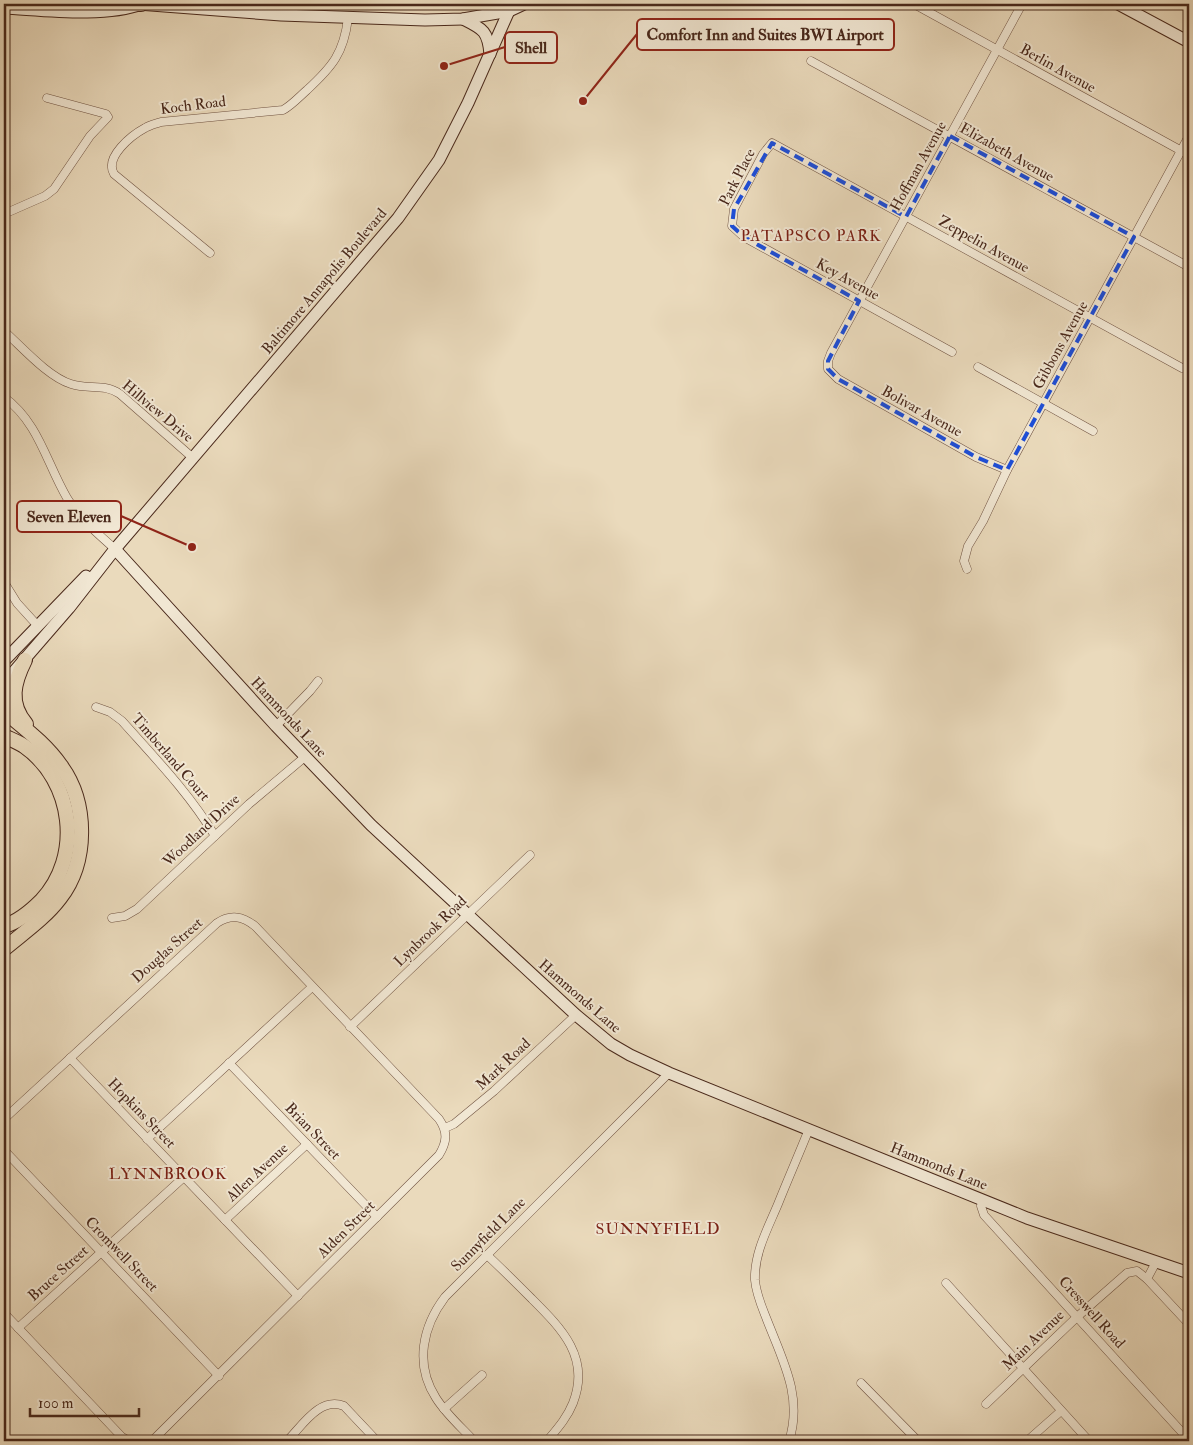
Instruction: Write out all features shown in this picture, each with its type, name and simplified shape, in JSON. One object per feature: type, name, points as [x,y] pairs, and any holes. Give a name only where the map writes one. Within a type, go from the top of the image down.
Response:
[{"type":"highway","points":[[4,949],[42,917],[62,897],[69,885],[78,858],[81,827],[75,793],[62,767],[22,719],[16,708],[14,697],[17,678],[25,660]]},
{"type":"highway","points":[[4,711],[40,742]]},
{"type":"highway","points":[[4,728],[46,770],[60,794],[68,824],[68,842],[63,864],[52,887],[33,909],[4,926]]},
{"type":"highway","points":[[4,736],[24,746]]},
{"type":"main road","points":[[4,8],[90,12],[122,10],[139,4],[281,15],[425,20],[463,19],[524,4]]},
{"type":"main road","points":[[1118,4],[1189,42]]},
{"type":"main road","name":"Baltimore Annapolis Boulevard","points":[[4,683],[69,608],[115,549],[364,259],[419,190],[439,160],[490,54],[510,7]]},
{"type":"main road","points":[[463,19],[482,29],[486,34],[490,54]]},
{"type":"main road","name":"Baltimore Annapolis Boulevard","points":[[4,661],[37,625],[115,549]]},
{"type":"main road","name":"Hammonds Lane","points":[[115,549],[276,726],[371,825],[576,1015],[611,1044],[630,1055],[669,1072],[982,1200],[1062,1231],[1189,1273]]},
{"type":"street","name":"Berlin Avenue","points":[[914,4],[1189,155]]},
{"type":"street","name":"Hoffman Avenue","points":[[828,369],[831,353],[1022,4]]},
{"type":"street","name":"Koch Road","points":[[210,253],[114,174],[112,162],[117,153],[140,131],[161,122],[283,110],[290,106],[333,63],[346,36],[348,18]]},
{"type":"street","name":"Elizabeth Avenue","points":[[811,61],[1189,267]]},
{"type":"street","points":[[4,214],[45,196],[54,189],[90,136],[108,116],[47,98]]},
{"type":"street","name":"Gibbons Avenue","points":[[967,569],[964,561],[968,546],[983,521],[1007,470],[1189,136]]},
{"type":"street","name":"Zeppelin Avenue","points":[[772,143],[1182,368]]},
{"type":"street","name":"Park Place","points":[[732,226],[734,209],[772,143]]},
{"type":"street","name":"Key Avenue","points":[[732,226],[744,237],[952,352]]},
{"type":"street","name":"Hillview Drive","points":[[4,331],[57,377],[70,384],[106,387],[120,394],[193,458]]},
{"type":"street","points":[[978,367],[1093,431]]},
{"type":"street","name":"Bolivar Avenue","points":[[828,369],[838,379],[976,457],[1007,470]]},
{"type":"street","points":[[4,397],[28,420],[67,497],[78,514],[115,549]]},
{"type":"street","points":[[4,582],[17,603],[37,625]]},
{"type":"street","points":[[276,726],[310,692],[318,680]]},
{"type":"street","name":"Timberland Court","points":[[96,707],[110,712],[122,721],[187,793],[215,836]]},
{"type":"street","name":"Woodland Drive","points":[[112,918],[125,916],[137,909],[249,804],[306,756]]},
{"type":"street","name":"Lynbrook Road","points":[[350,1027],[530,855]]},
{"type":"street","name":"Douglas Street","points":[[4,1119],[223,919],[232,916],[248,920],[350,1027]]},
{"type":"street","points":[[148,1139],[312,987]]},
{"type":"street","name":"Mark Road","points":[[446,1128],[454,1124],[489,1096],[576,1015]]},
{"type":"street","points":[[350,1027],[446,1128]]},
{"type":"street","name":"Hopkins Street","points":[[70,1058],[298,1296]]},
{"type":"street","name":"Brian Street","points":[[229,1063],[377,1217]]},
{"type":"street","name":"Sunnyfield Lane","points":[[474,1441],[444,1409],[435,1396],[425,1370],[422,1352],[429,1323],[441,1303],[669,1072]]},
{"type":"street","name":"Alden Street","points":[[152,1441],[220,1376],[439,1155],[444,1147],[446,1128]]},
{"type":"street","points":[[789,1441],[794,1424],[794,1402],[791,1384],[759,1299],[755,1269],[763,1240],[809,1130]]},
{"type":"street","name":"Allen Avenue","points":[[225,1220],[307,1144]]},
{"type":"street","name":"Cromwell Street","points":[[4,1150],[220,1376]]},
{"type":"street","name":"Bruce Street","points":[[18,1328],[184,1177]]},
{"type":"street","name":"Cresswell Road","points":[[982,1200],[981,1206],[984,1215],[1189,1440]]},
{"type":"street","points":[[487,1255],[559,1326],[572,1347],[578,1373],[573,1402],[568,1415],[547,1441]]},
{"type":"street","points":[[1156,1262],[1147,1279],[1189,1324]]},
{"type":"street","name":"Main Avenue","points":[[986,1404],[1126,1273],[1137,1272],[1147,1279]]},
{"type":"street","points":[[946,1283],[1089,1441]]},
{"type":"street","points":[[4,1313],[122,1436],[129,1441]]},
{"type":"street","points":[[444,1409],[482,1375]]},
{"type":"street","points":[[861,1383],[918,1441]]},
{"type":"street","points":[[287,1441],[320,1408],[329,1404],[338,1404],[344,1406],[377,1441]]},
{"type":"street","points":[[1027,1441],[1061,1411]]},
{"type":"highlighted area","points":[[950,136],[1134,237],[1007,470],[976,457],[838,379],[828,369],[828,361],[859,301],[744,237],[732,226],[734,209],[772,143],[906,217]]},
{"type":"place","name":"Shell","points":[[444,66]]},
{"type":"place","name":"Comfort Inn and Suites BWI Airport","points":[[583,101]]},
{"type":"place","name":"Seven Eleven","points":[[192,547]]},
{"type":"district","name":"PATAPSCO PARK","points":[[811,235]]},
{"type":"district","name":"LYNNBROOK","points":[[168,1173]]},
{"type":"district","name":"SUNNYFIELD","points":[[658,1228]]}]
